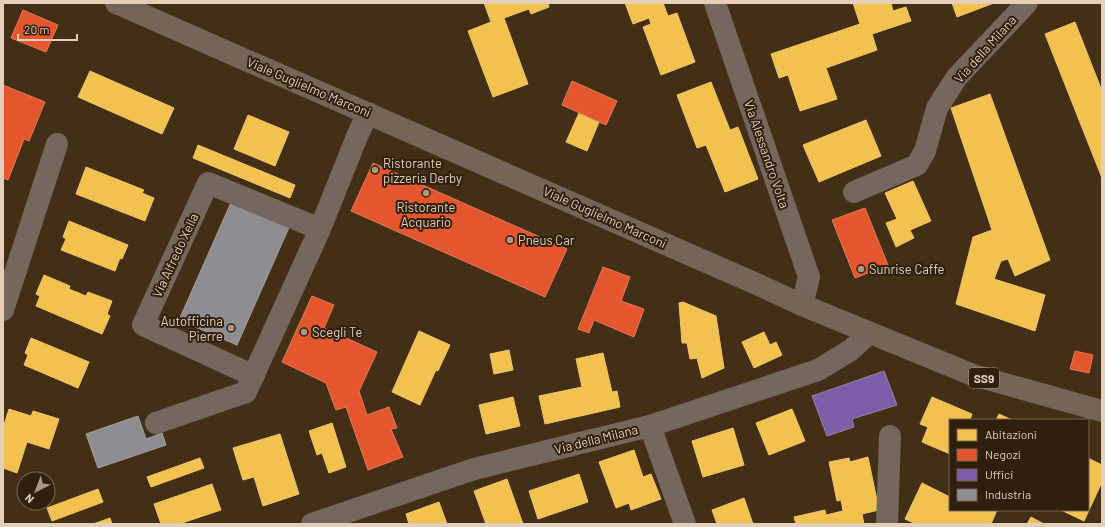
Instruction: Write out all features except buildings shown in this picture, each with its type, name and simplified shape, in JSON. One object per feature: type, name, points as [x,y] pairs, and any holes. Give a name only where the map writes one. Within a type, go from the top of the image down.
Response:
[{"type":"main road","name":"Viale Guglielmo Marconi","points":[[116,3],[754,282],[802,305],[869,333],[973,375],[1102,411]]},
{"type":"street","name":"Via Alessandro Volta","points":[[715,3],[809,277],[802,305]]},
{"type":"street","name":"Via della Milana","points":[[854,192],[917,165],[925,151],[937,108],[957,77],[1027,3]]},
{"type":"street","points":[[156,423],[246,392],[320,229],[358,134],[368,113]]},
{"type":"street","points":[[3,310],[56,144]]},
{"type":"street","name":"Via Alfredo Xella","points":[[254,376],[143,325],[208,183],[320,229]]},
{"type":"street","name":"Via della Milana","points":[[312,524],[474,469],[650,426],[818,370],[851,350],[869,333]]},
{"type":"street","points":[[650,426],[685,524]]},
{"type":"street","points":[[887,524],[890,436]]},
{"type":"place","name":"Ristorante pizzeria Derby","points":[[375,170]]},
{"type":"place","name":"Ristorante Acquario","points":[[426,193]]},
{"type":"place","name":"Pneus Car","points":[[510,240]]},
{"type":"place","name":"Sunrise Caffe","points":[[861,269]]},
{"type":"place","name":"Autofficina Pierre","points":[[231,328]]},
{"type":"place","name":"Scegli Te","points":[[304,332]]}]
